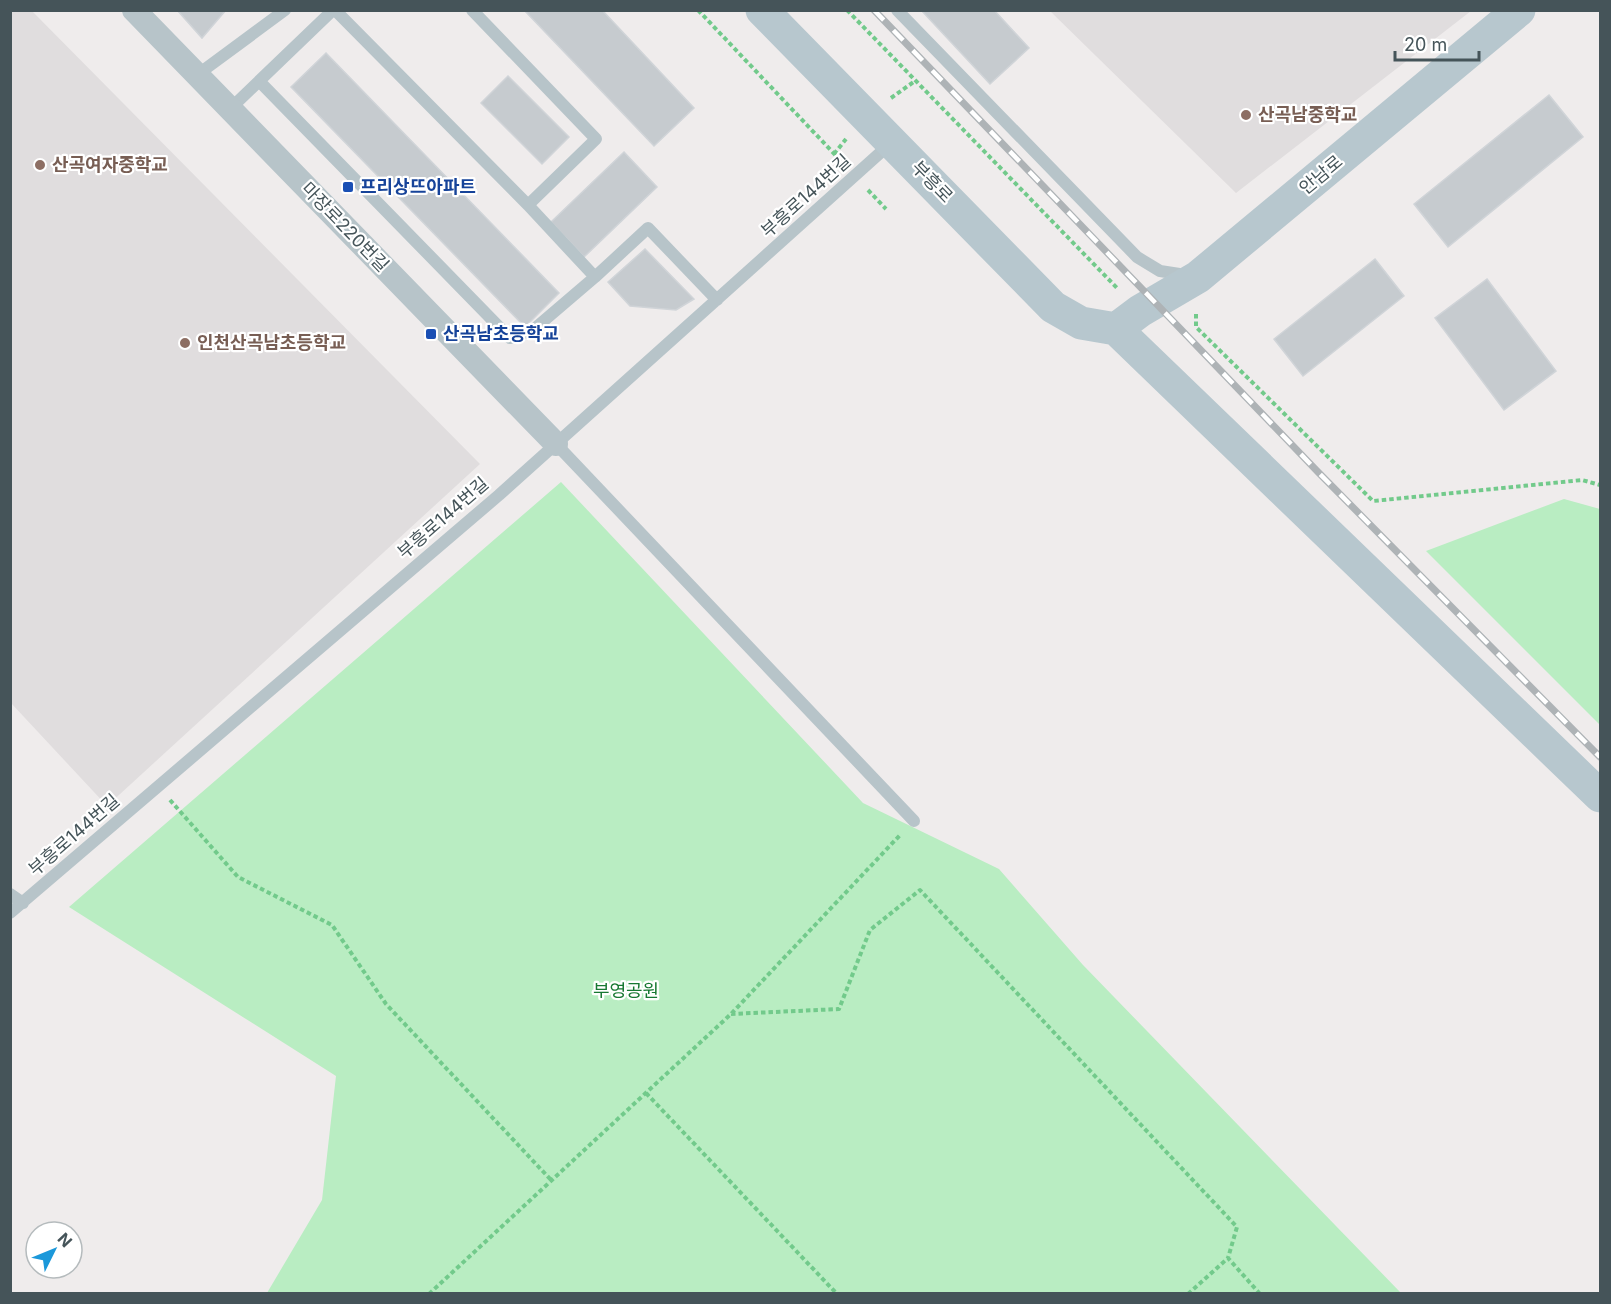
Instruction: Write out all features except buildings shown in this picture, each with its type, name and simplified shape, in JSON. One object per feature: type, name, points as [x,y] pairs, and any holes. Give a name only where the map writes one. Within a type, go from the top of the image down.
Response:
[{"type":"main road","name":"부흥로","points":[[762,10],[864,117],[892,142],[1053,307],[1081,322],[1128,320]]},
{"type":"main road","name":"안남로","points":[[1128,320],[1198,277],[1519,10]]},
{"type":"main road","points":[[1128,320],[1600,796]]},
{"type":"street","name":"마장로220번길","points":[[134,10],[556,444]]},
{"type":"lane","points":[[197,75],[285,10]]},
{"type":"lane","points":[[230,109],[334,10],[528,205],[595,277]]},
{"type":"lane","points":[[472,10],[596,139],[528,205]]},
{"type":"lane","points":[[897,10],[1137,257],[1160,272],[1198,277]]},
{"type":"lane","points":[[258,81],[510,338],[533,330],[648,228],[717,300]]},
{"type":"lane","name":"부흥로144번길","points":[[10,913],[556,444],[892,142]]},
{"type":"lane","points":[[556,444],[914,821]]},
{"type":"lane","points":[[10,894],[23,903]]},
{"type":"path","points":[[698,10],[886,209]]},
{"type":"path","points":[[847,10],[1128,320]]},
{"type":"path","points":[[1198,277],[1196,327],[1373,501],[1582,480],[1600,485]]},
{"type":"path","points":[[158,787],[237,877],[332,925],[386,1004],[551,1180]]},
{"type":"path","points":[[429,1293],[731,1014],[914,821]]},
{"type":"path","points":[[731,1014],[839,1009],[870,930],[920,890],[1237,1227],[1228,1258],[1188,1293]]},
{"type":"path","points":[[646,1093],[837,1293]]},
{"type":"path","points":[[1228,1258],[1260,1293]]},
{"type":"shaded area","name":"인천산곡남초등학교","points":[[31,10],[480,464],[107,806],[11,703],[10,11]]},
{"type":"shaded area","name":"산곡남중학교","points":[[1050,11],[1471,11],[1236,193]]},
{"type":"green space","name":"부영공원","points":[[561,482],[863,803],[999,869],[1083,965],[1401,1293],[267,1293],[322,1200],[336,1076],[69,907]]},
{"type":"green space","points":[[1564,499],[1600,509],[1600,725],[1426,551]]},
{"type":"railway","points":[[874,10],[1318,472],[1600,757]]},
{"type":"place","name":"산곡남중학교","points":[[1246,115]]},
{"type":"place","name":"산곡여자중학교","points":[[40,165]]},
{"type":"place","name":"프리상뜨아파트","points":[[348,187]]},
{"type":"place","name":"산곡남초등학교","points":[[431,334]]},
{"type":"place","name":"인천산곡남초등학교","points":[[185,343]]}]
